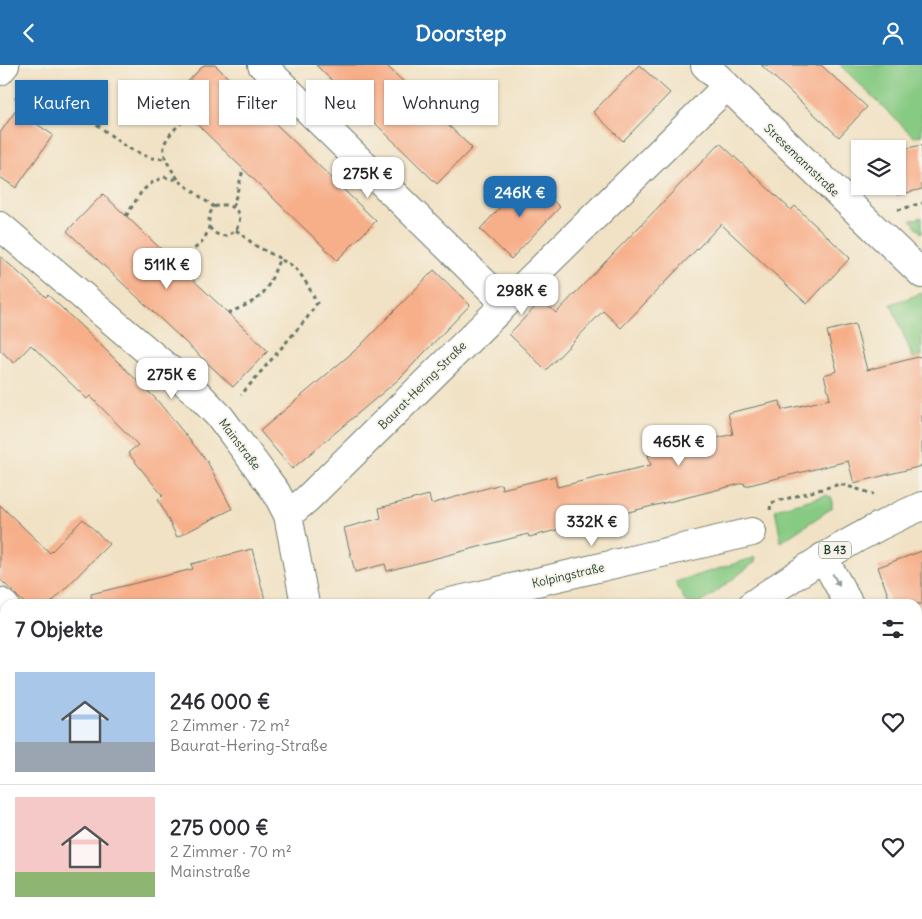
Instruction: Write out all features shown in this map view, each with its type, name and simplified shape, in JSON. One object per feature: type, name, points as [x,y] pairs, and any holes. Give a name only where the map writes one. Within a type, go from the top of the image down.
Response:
[{"type":"street","points":[[0,71],[4,65]]},
{"type":"street","points":[[262,65],[504,303]]},
{"type":"street","name":"Stresemannstraße","points":[[705,65],[922,274]]},
{"type":"street","name":"Baurat-Hering-Straße","points":[[288,515],[307,499],[504,303],[727,86]]},
{"type":"street","name":"Mainstraße","points":[[0,226],[196,392],[221,418],[276,492],[288,515],[304,599]]},
{"type":"street","name":"B 43","points":[[760,599],[823,557],[890,519],[922,506]]},
{"type":"street","name":"Kolpingstraße","points":[[464,599],[752,532]]},
{"type":"street","points":[[823,557],[846,599]]},
{"type":"path","points":[[13,96],[27,104],[61,117],[91,120],[126,147],[150,158],[165,159]]},
{"type":"path","points":[[178,125],[163,144],[165,159],[178,180],[214,207]]},
{"type":"path","points":[[233,207],[243,170]]},
{"type":"path","points":[[126,216],[142,191],[153,182],[164,177],[178,180]]},
{"type":"path","points":[[176,263],[198,245],[206,235],[209,227],[208,217],[214,207],[224,204],[233,207],[237,211],[240,220],[236,230],[227,236],[222,236],[212,231],[209,227]]},
{"type":"path","points":[[221,418],[307,318],[317,303],[306,282],[296,269],[256,246],[236,230]]},
{"type":"path","points":[[228,313],[254,302],[266,292],[280,260],[283,261]]},
{"type":"path","points":[[771,503],[840,484],[875,494]]},
{"type":"green space","points":[[840,65],[922,65],[922,135],[914,137]]},
{"type":"green space","points":[[922,217],[922,234],[911,220]]},
{"type":"green space","points":[[922,293],[922,357],[913,358],[891,304]]},
{"type":"green space","points":[[827,495],[832,498],[832,508],[781,542],[775,509]]},
{"type":"green space","points":[[756,557],[755,562],[707,599],[684,599],[675,582]]},
{"type":"building","points":[[204,65],[215,65],[230,80],[219,80],[219,125],[277,125],[376,221],[337,260],[198,125],[209,125],[209,80],[189,80]]},
{"type":"building","points":[[316,65],[386,65],[402,80],[384,80],[384,125],[448,125],[472,148],[437,184],[374,122],[374,80],[331,80]]},
{"type":"building","points":[[639,65],[670,93],[623,141],[593,112]]},
{"type":"building","points":[[761,65],[821,65],[867,107],[839,137]]},
{"type":"building","points":[[15,111],[15,125],[38,125],[53,135],[16,188],[0,177],[0,133]]},
{"type":"building","points":[[720,143],[791,210],[795,206],[850,258],[807,304],[721,224],[621,328],[603,311],[546,370],[509,334],[542,300],[556,313]]},
{"type":"building","points":[[922,145],[922,189],[906,193],[906,148]]},
{"type":"building","points":[[528,178],[560,207],[511,259],[480,229]]},
{"type":"building","points":[[103,194],[268,351],[233,387],[67,231]]},
{"type":"building","points":[[0,256],[46,297],[48,295],[156,399],[207,461],[232,509],[177,537],[158,499],[163,496],[128,453],[138,445],[90,396],[87,399],[31,345],[14,363],[0,350]]},
{"type":"building","points":[[434,270],[470,305],[399,379],[292,469],[260,431],[359,347]]},
{"type":"building","points":[[855,324],[867,370],[922,356],[922,466],[854,483],[848,461],[745,486],[744,483],[529,537],[528,534],[387,571],[385,564],[355,572],[344,528],[381,518],[379,508],[429,495],[431,504],[501,484],[502,489],[555,476],[557,487],[651,465],[648,455],[733,434],[728,413],[780,401],[782,410],[830,399],[824,375],[837,371],[827,331]]},
{"type":"building","points":[[0,505],[50,553],[83,519],[109,544],[55,599],[20,599],[0,579]]},
{"type":"building","points":[[252,549],[265,599],[92,599],[91,594],[193,569],[191,564]]},
{"type":"building","points":[[922,551],[922,599],[889,599],[878,567]]}]
